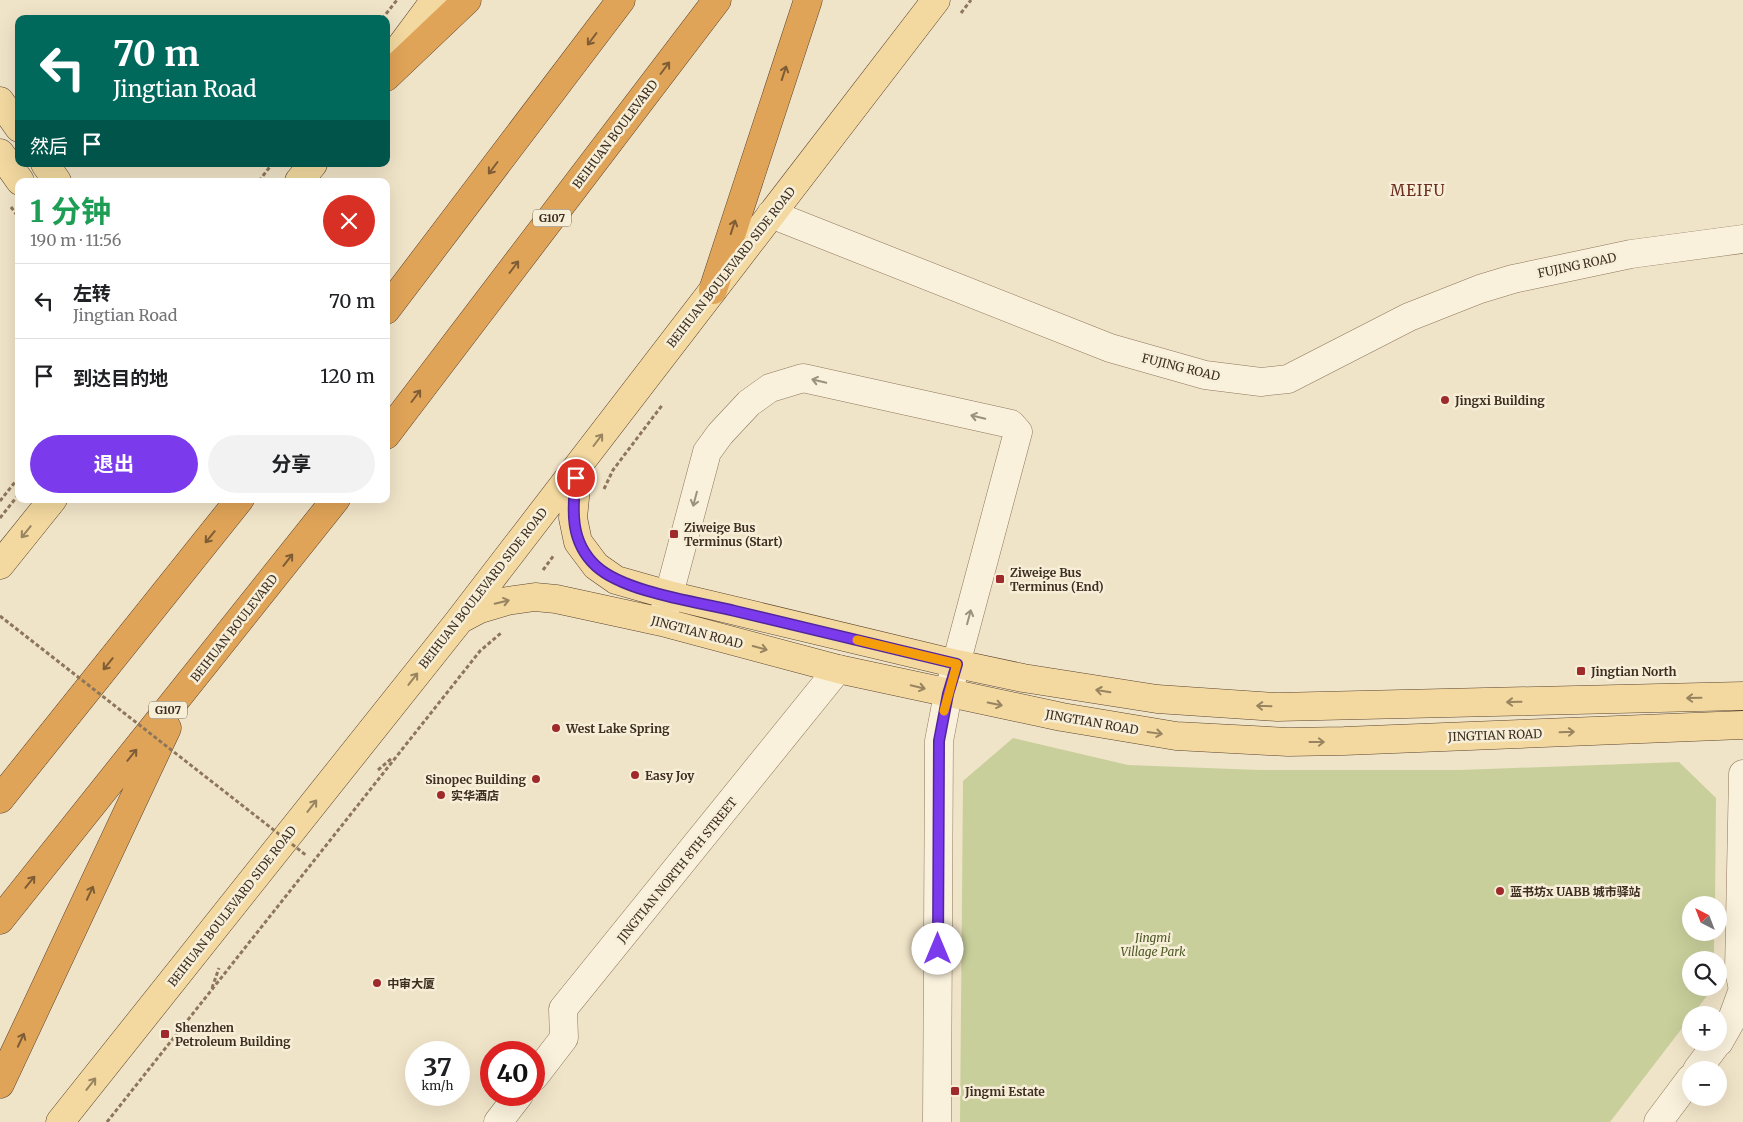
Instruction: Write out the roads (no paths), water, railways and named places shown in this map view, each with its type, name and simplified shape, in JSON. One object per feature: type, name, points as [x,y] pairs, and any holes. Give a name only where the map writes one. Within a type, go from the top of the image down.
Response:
[{"type":"highway","points":[[390,73],[467,0]]},
{"type":"highway","points":[[390,305],[621,0]]},
{"type":"highway","name":"BEIHUAN BOULEVARD","points":[[390,430],[717,0]]},
{"type":"highway","points":[[713,290],[808,0]]},
{"type":"highway","points":[[0,799],[237,503]]},
{"type":"highway","name":"BEIHUAN BOULEVARD","points":[[0,920],[333,503]]},
{"type":"highway","points":[[0,1084],[186,688]]},
{"type":"main road","points":[[390,61],[435,0]]},
{"type":"main road","name":"BEIHUAN BOULEVARD SIDE ROAD","points":[[60,1122],[458,622],[936,0]]},
{"type":"main road","points":[[0,101],[15,122]]},
{"type":"main road","points":[[0,152],[18,178]]},
{"type":"main road","points":[[47,167],[55,178]]},
{"type":"main road","points":[[301,178],[311,167]]},
{"type":"main road","points":[[578,465],[573,518],[582,549],[596,566],[616,580],[669,595],[957,664],[1157,699],[1219,705],[1345,707],[1743,696]]},
{"type":"main road","points":[[0,565],[50,503]]},
{"type":"main road","name":"JINGTIAN ROAD","points":[[458,622],[468,614],[493,604],[535,597],[571,602],[662,622],[838,669],[948,694],[1062,718],[1176,736],[1288,742],[1743,725]]},
{"type":"street","name":"FUJING ROAD","points":[[771,214],[1110,348],[1205,376],[1261,382],[1288,379],[1409,317],[1480,289],[1513,279],[1631,254],[1743,239]]},
{"type":"street","points":[[662,622],[708,452],[735,417],[770,388],[803,378],[1011,424],[1015,427],[1018,436],[948,694],[939,741],[937,1122]]},
{"type":"street","name":"JINGTIAN NORTH 8TH STREET","points":[[545,1062],[564,1038],[563,1009],[838,669]]},
{"type":"street","points":[[1727,1027],[1743,989],[1739,970],[1743,774]]},
{"type":"street","points":[[1658,1122],[1682,1090]]},
{"type":"street","points":[[498,1122],[510,1106]]},
{"type":"place","name":"Jingxi Building","points":[[1445,400]]},
{"type":"place","name":"Ziweige Bus Terminus (Start)","points":[[674,534]]},
{"type":"place","name":"Ziweige Bus Terminus (End)","points":[[1000,579]]},
{"type":"place","name":"Jingtian North","points":[[1581,671]]},
{"type":"place","name":"West Lake Spring","points":[[556,728]]},
{"type":"place","name":"Easy Joy","points":[[635,775]]},
{"type":"place","name":"Sinopec Building","points":[[536,779]]},
{"type":"place","name":"实华酒店","points":[[441,795]]},
{"type":"place","name":"蓝书坊x UABB 城市驿站","points":[[1500,891]]},
{"type":"place","name":"中审大厦","points":[[377,983]]},
{"type":"place","name":"Shenzhen Petroleum Building","points":[[165,1034]]},
{"type":"place","name":"Jingmi Estate","points":[[955,1091]]},
{"type":"district","name":"MEIFU","points":[[1418,190]]},
{"type":"park label","name":"Jingmi Village Park","points":[[1153,944]]}]
